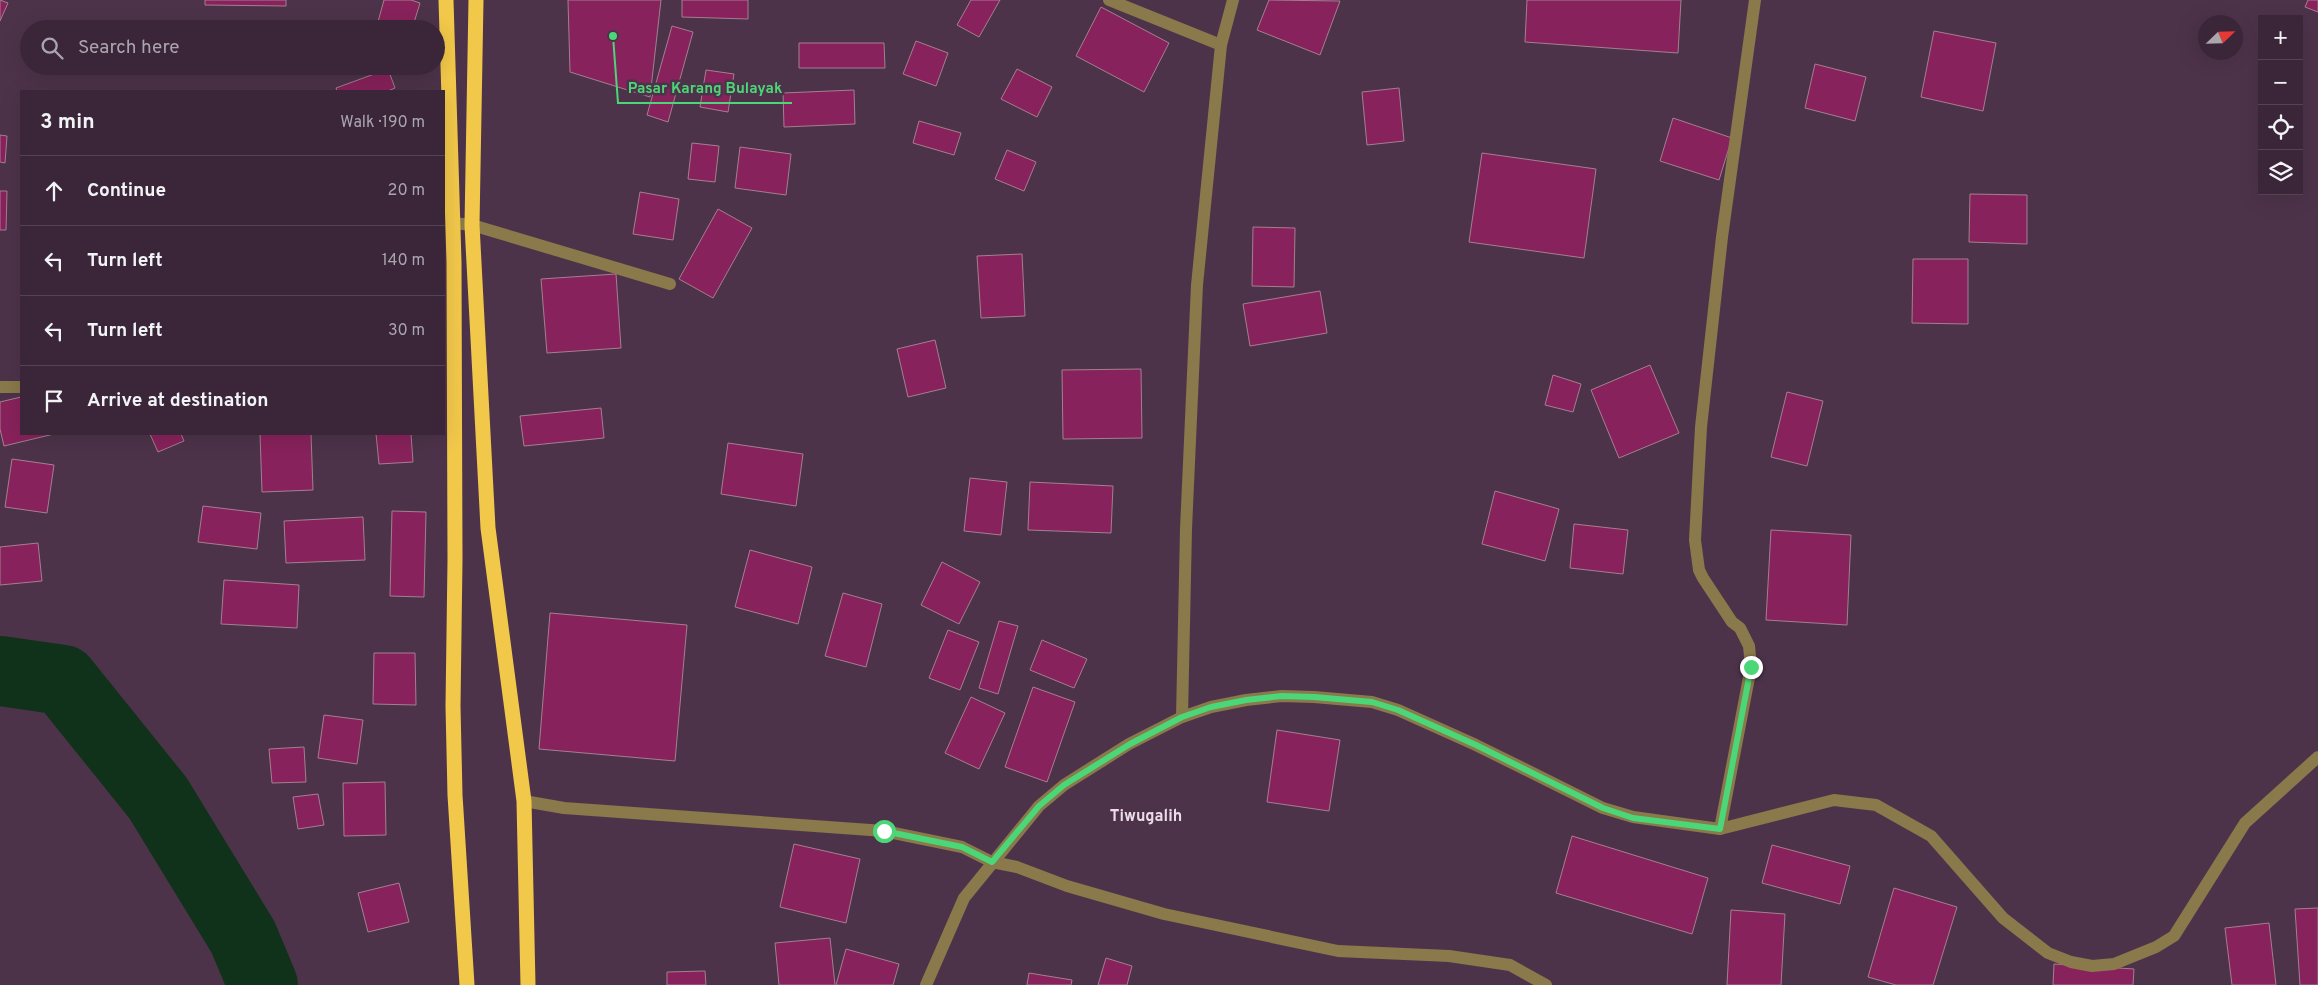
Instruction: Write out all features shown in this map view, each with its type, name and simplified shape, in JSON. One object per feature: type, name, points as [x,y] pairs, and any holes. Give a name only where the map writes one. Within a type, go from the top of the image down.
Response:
[{"type":"highway","points":[[446,0],[453,223],[449,263],[455,560],[453,706],[455,795],[468,985]]},
{"type":"highway","points":[[476,0],[472,225],[488,528],[524,801],[528,903],[528,985]]},
{"type":"street","points":[[1109,0],[1221,45]]},
{"type":"street","points":[[1182,717],[1186,529],[1197,285],[1221,45],[1233,0]]},
{"type":"street","points":[[1720,829],[1751,667],[1749,646],[1740,628],[1732,622],[1702,578],[1699,570],[1695,540],[1701,427],[1724,227],[1755,0]]},
{"type":"street","points":[[453,223],[472,225],[670,284]]},
{"type":"street","points":[[0,387],[20,387]]},
{"type":"street","points":[[926,985],[964,898],[1039,806],[1064,785],[1130,744],[1182,717],[1211,707],[1246,700],[1282,696],[1372,702],[1398,710],[1476,745],[1603,808],[1633,818],[1720,829],[1834,800],[1876,805],[1931,836],[2003,918],[2048,953],[2071,962],[2092,966],[2114,964],[2156,947],[2174,936],[2245,823],[2318,756]]},
{"type":"street","points":[[524,801],[564,808],[884,831],[962,847],[992,862],[1017,867],[1068,886],[1164,914],[1338,951],[1449,956],[1510,965],[1546,985]]},
{"type":"street","points":[[460,985],[466,964]]},
{"type":"building","points":[[0,0],[8,3],[0,21]]},
{"type":"building","points":[[205,0],[286,0],[286,6],[205,5]]},
{"type":"building","points":[[384,0],[411,0],[420,3],[415,20],[378,20]]},
{"type":"building","points":[[568,0],[661,0],[650,97],[570,72]]},
{"type":"building","points":[[682,0],[748,0],[748,19],[682,17]]},
{"type":"building","points":[[971,0],[1000,0],[979,37],[957,25]]},
{"type":"building","points":[[1269,0],[1340,1],[1320,55],[1257,30]]},
{"type":"building","points":[[1527,0],[1681,0],[1678,53],[1525,42]]},
{"type":"building","points":[[2308,0],[2318,0],[2318,12],[2305,7]]},
{"type":"building","points":[[1101,7],[1169,43],[1144,92],[1076,56]]},
{"type":"building","points":[[672,26],[693,32],[668,122],[647,115]]},
{"type":"building","points":[[1934,31],[1996,43],[1983,111],[1921,97]]},
{"type":"building","points":[[916,41],[948,53],[936,86],[903,74]]},
{"type":"building","points":[[799,43],[884,43],[885,68],[799,68]]},
{"type":"building","points":[[1815,64],[1866,77],[1855,121],[1805,108]]},
{"type":"building","points":[[1017,69],[1052,87],[1037,117],[1001,99]]},
{"type":"building","points":[[706,70],[734,74],[728,112],[700,107]]},
{"type":"building","points":[[372,75],[390,75],[395,88],[390,90],[337,90],[336,88]]},
{"type":"building","points":[[1399,88],[1404,141],[1367,145],[1362,92]]},
{"type":"building","points":[[854,90],[855,124],[784,127],[783,93]]},
{"type":"building","points":[[1673,118],[1732,138],[1719,180],[1660,161]]},
{"type":"building","points":[[919,121],[961,133],[954,155],[913,143]]},
{"type":"building","points":[[0,135],[7,136],[5,163],[0,162]]},
{"type":"building","points":[[692,143],[719,146],[715,182],[688,179]]},
{"type":"building","points":[[740,147],[791,154],[786,195],[735,188]]},
{"type":"building","points":[[1007,150],[1036,162],[1024,191],[995,179]]},
{"type":"building","points":[[1482,153],[1596,169],[1584,258],[1469,242]]},
{"type":"building","points":[[0,191],[7,191],[6,230],[0,230]]},
{"type":"building","points":[[640,192],[679,199],[673,240],[633,234]]},
{"type":"building","points":[[1970,194],[2027,195],[2027,244],[1969,242]]},
{"type":"building","points":[[718,209],[752,228],[713,298],[679,279]]},
{"type":"building","points":[[1253,227],[1295,228],[1294,287],[1252,286]]},
{"type":"building","points":[[1022,254],[1025,316],[981,318],[977,256]]},
{"type":"building","points":[[1913,259],[1968,259],[1968,324],[1912,323]]},
{"type":"building","points":[[616,274],[621,348],[547,353],[541,279]]},
{"type":"building","points":[[1320,291],[1327,333],[1250,346],[1243,304]]},
{"type":"building","points":[[935,340],[946,388],[908,397],[897,349]]},
{"type":"building","points":[[1650,365],[1679,433],[1619,458],[1591,390]]},
{"type":"building","points":[[1141,369],[1142,438],[1063,439],[1062,370]]},
{"type":"building","points":[[1553,375],[1581,384],[1573,412],[1545,405]]},
{"type":"building","points":[[1787,392],[1823,401],[1807,466],[1771,457]]},
{"type":"building","points":[[20,397],[20,435],[50,435],[4,446],[0,429],[0,402]]},
{"type":"building","points":[[601,408],[604,438],[524,446],[520,416]]},
{"type":"building","points":[[150,435],[181,435],[184,441],[158,452]]},
{"type":"building","points":[[260,435],[311,435],[313,490],[262,492]]},
{"type":"building","points":[[376,435],[411,435],[413,462],[379,464]]},
{"type":"building","points":[[728,443],[803,454],[796,506],[721,494]]},
{"type":"building","points":[[12,459],[54,465],[47,513],[5,507]]},
{"type":"building","points":[[970,478],[1007,482],[1001,535],[964,531]]},
{"type":"building","points":[[1030,482],[1113,486],[1111,533],[1028,530]]},
{"type":"building","points":[[1495,491],[1559,509],[1545,561],[1482,544]]},
{"type":"building","points":[[203,506],[261,513],[257,549],[198,542]]},
{"type":"building","points":[[392,511],[426,512],[424,597],[390,596]]},
{"type":"building","points":[[363,517],[365,560],[286,563],[284,521]]},
{"type":"building","points":[[1574,524],[1628,530],[1623,574],[1570,568]]},
{"type":"building","points":[[1771,530],[1851,535],[1847,625],[1766,620]]},
{"type":"building","points":[[38,543],[42,581],[0,585],[0,547]]},
{"type":"building","points":[[750,550],[812,567],[798,624],[735,607]]},
{"type":"building","points":[[942,562],[980,582],[959,624],[921,605]]},
{"type":"building","points":[[224,580],[299,585],[297,628],[221,624]]},
{"type":"building","points":[[843,593],[882,604],[866,667],[825,656]]},
{"type":"building","points":[[550,613],[687,625],[675,761],[539,749]]},
{"type":"building","points":[[999,621],[1018,626],[998,694],[979,688]]},
{"type":"building","points":[[948,630],[979,642],[960,690],[929,678]]},
{"type":"building","points":[[1042,640],[1087,659],[1074,688],[1030,670]]},
{"type":"building","points":[[374,653],[415,653],[416,705],[373,704]]},
{"type":"building","points":[[1033,687],[1075,702],[1047,782],[1005,767]]},
{"type":"building","points":[[971,697],[1005,713],[979,769],[945,753]]},
{"type":"building","points":[[324,715],[363,720],[357,764],[318,758]]},
{"type":"building","points":[[1277,730],[1340,740],[1329,811],[1267,802]]},
{"type":"building","points":[[304,747],[306,782],[272,783],[269,749]]},
{"type":"building","points":[[385,782],[386,835],[344,836],[343,783]]},
{"type":"building","points":[[318,794],[324,825],[298,829],[293,797]]},
{"type":"building","points":[[1572,836],[1708,878],[1692,934],[1556,893]]},
{"type":"building","points":[[794,844],[860,859],[846,923],[780,907]]},
{"type":"building","points":[[1772,845],[1850,866],[1840,904],[1762,883]]},
{"type":"building","points":[[399,883],[409,922],[368,932],[358,893]]},
{"type":"building","points":[[1894,888],[1957,907],[1933,985],[1896,985],[1868,977]]},
{"type":"building","points":[[2318,908],[2318,985],[2300,985],[2295,909]]},
{"type":"building","points":[[1731,910],[1785,914],[1781,985],[1727,985]]},
{"type":"building","points":[[2269,923],[2276,985],[2232,985],[2225,928]]},
{"type":"building","points":[[830,938],[835,985],[779,985],[775,943]]},
{"type":"building","points":[[846,949],[899,964],[893,985],[836,985]]},
{"type":"building","points":[[1106,958],[1132,966],[1127,985],[1098,985]]},
{"type":"building","points":[[2054,964],[2134,969],[2133,985],[2053,985]]},
{"type":"building","points":[[705,971],[706,985],[667,985],[667,972]]},
{"type":"building","points":[[1029,973],[1072,980],[1071,985],[1027,985]]},
{"type":"waterway","points":[[0,671],[63,680],[158,798],[243,937],[263,985]]},
{"type":"place","name":"Pasar Karang Bulayak","points":[[613,36]]},
{"type":"district","name":"Tiwugalih","points":[[1146,817]]},
{"type":"route","points":[[884,831],[962,847],[992,862],[1039,806],[1064,785],[1130,744],[1182,717],[1211,707],[1246,700],[1282,696],[1372,702],[1398,710],[1476,745],[1603,808],[1633,818],[1720,829],[1751,667]]}]
